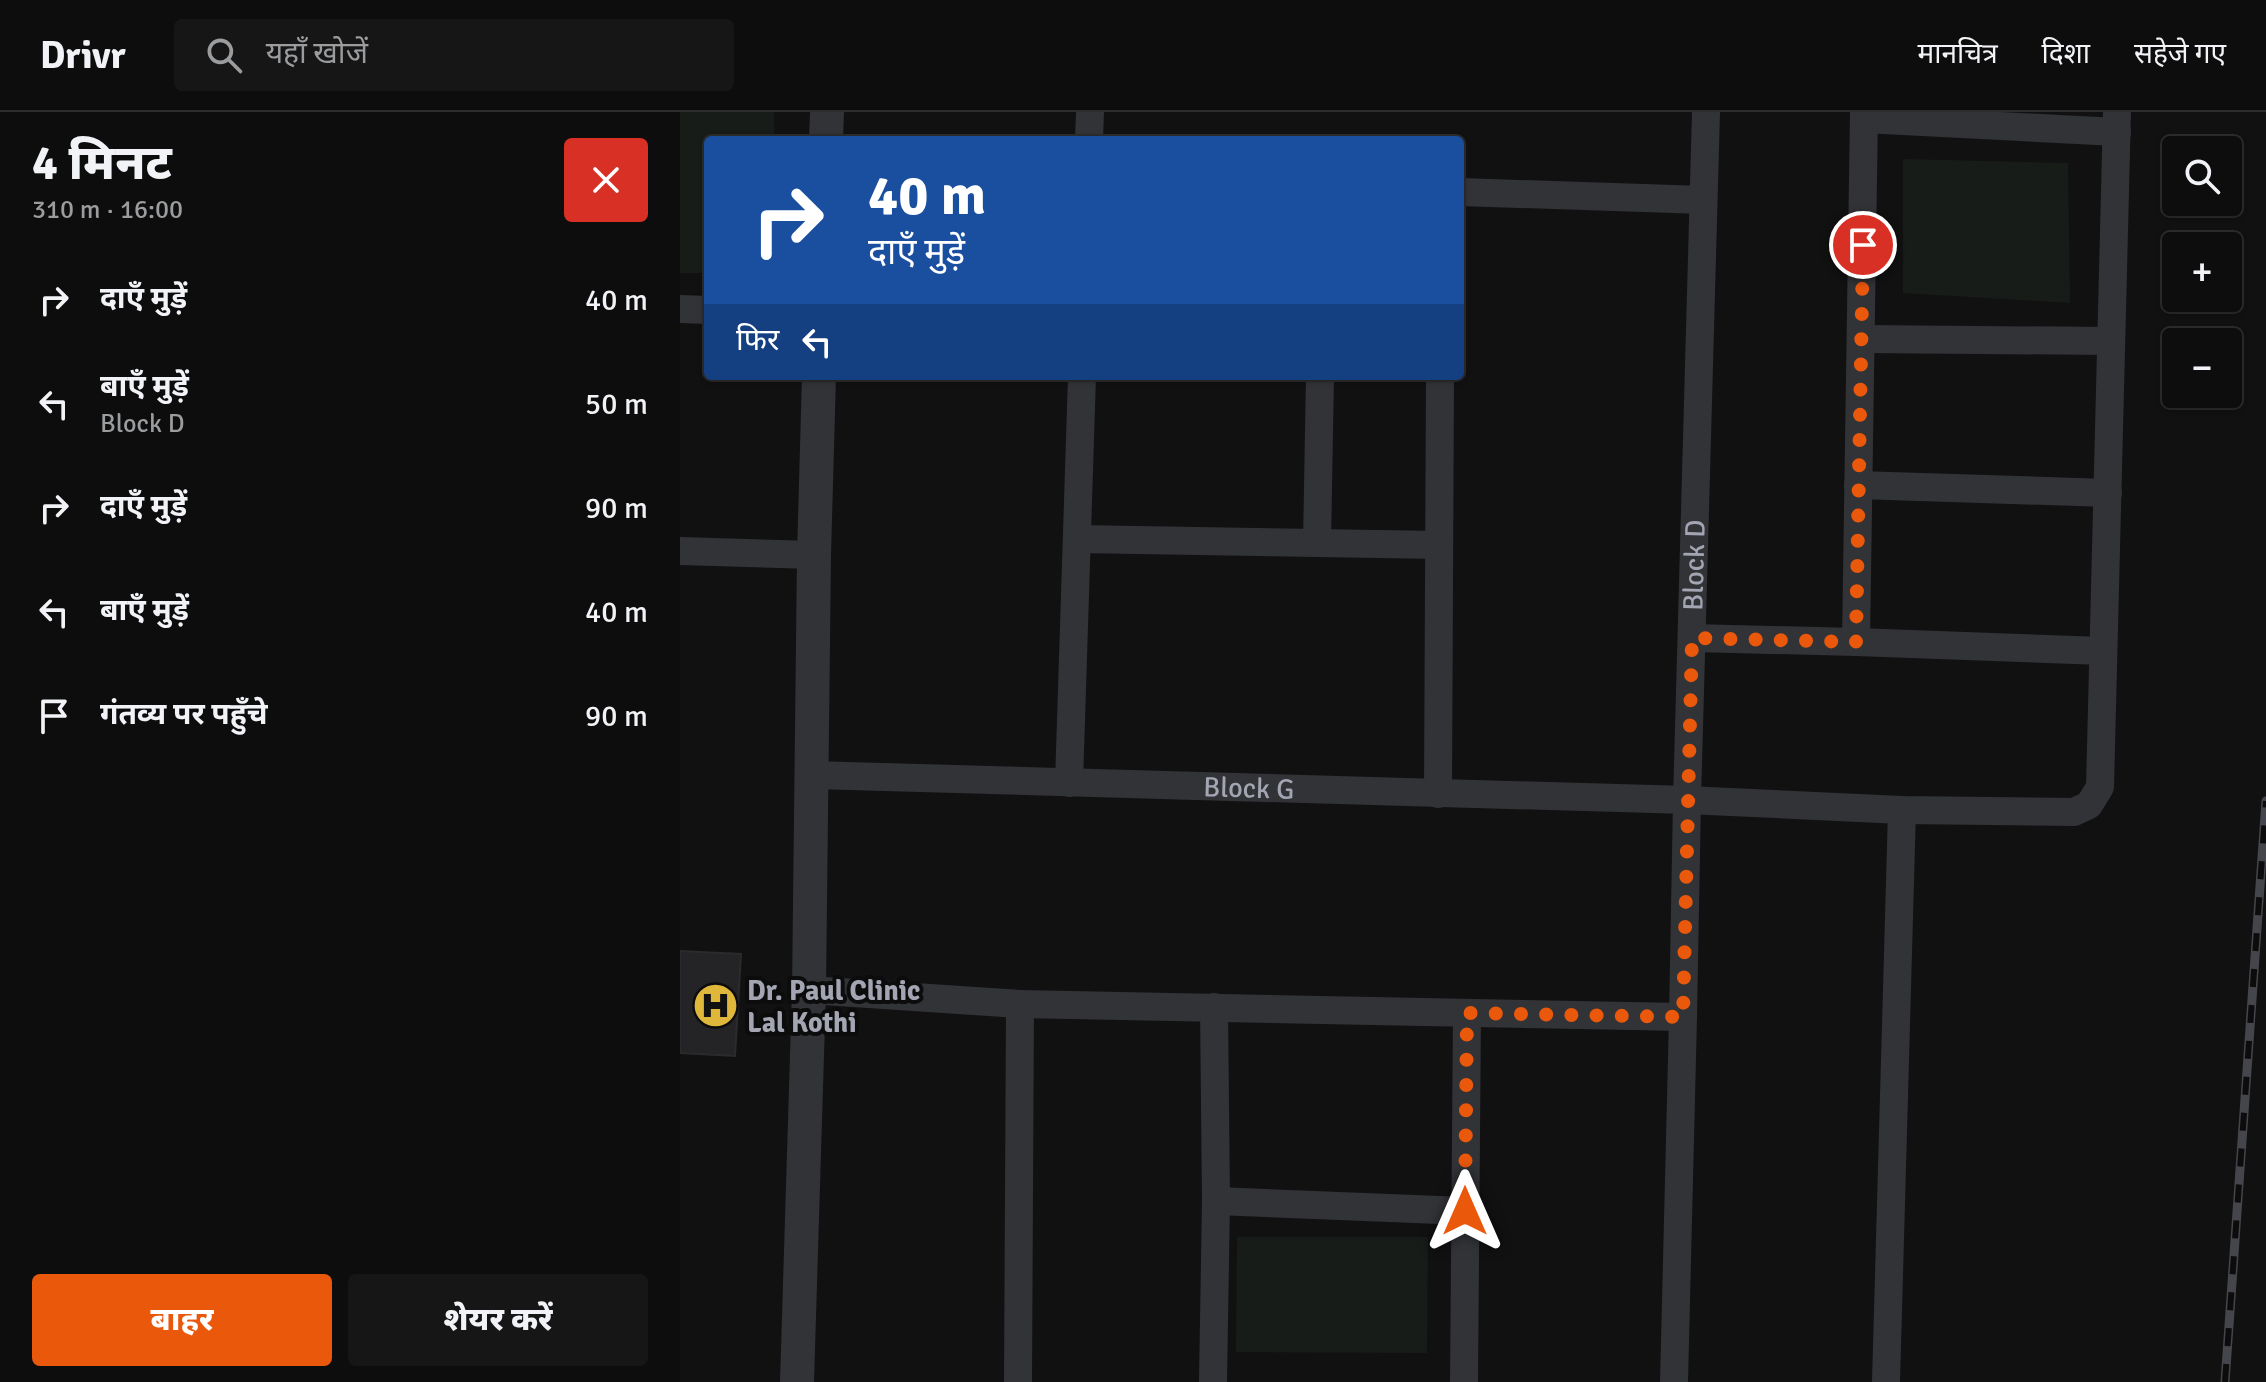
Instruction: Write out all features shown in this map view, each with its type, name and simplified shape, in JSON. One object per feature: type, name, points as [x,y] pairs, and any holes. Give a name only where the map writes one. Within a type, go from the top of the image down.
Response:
[{"type":"street","points":[[826,136],[827,112]]},
{"type":"street","points":[[1089,136],[1090,112]]},
{"type":"street","name":"Block D","points":[[1674,1382],[1706,112]]},
{"type":"street","points":[[1856,642],[1864,116],[2117,122]]},
{"type":"street","name":"Block G","points":[[813,775],[1687,800],[1902,810],[2074,812],[2089,805],[2100,787],[2117,122]]},
{"type":"street","points":[[1464,192],[1703,200]]},
{"type":"street","points":[[680,309],[704,310]]},
{"type":"street","points":[[1862,339],[2110,341]]},
{"type":"street","points":[[797,1382],[809,990],[819,380]]},
{"type":"street","points":[[1069,783],[1082,380]]},
{"type":"street","points":[[1317,543],[1320,380]]},
{"type":"street","points":[[1438,794],[1440,380]]},
{"type":"street","points":[[1858,485],[2108,493]]},
{"type":"street","points":[[1077,539],[1439,545]]},
{"type":"street","points":[[680,551],[814,555]]},
{"type":"street","points":[[1692,638],[2103,651]]},
{"type":"street","points":[[1886,1382],[1902,810]]},
{"type":"street","points":[[809,990],[1020,1004],[1683,1017]]},
{"type":"street","points":[[1018,1382],[1020,1004]]},
{"type":"street","points":[[1213,1382],[1216,1201],[1214,1007]]},
{"type":"street","points":[[1464,1382],[1467,1013]]},
{"type":"street","points":[[1216,1201],[1465,1211]]},
{"type":"shaded area","points":[[680,112],[774,112],[774,136],[704,136],[704,273],[680,273]]},
{"type":"shaded area","points":[[1903,159],[2068,163],[2070,303],[1903,293]]},
{"type":"shaded area","points":[[1237,1237],[1428,1237],[1427,1353],[1236,1352]]},
{"type":"building","points":[[680,951],[741,954],[735,1056],[680,1053]]},
{"type":"railway","points":[[2225,1382],[2266,801]]},
{"type":"place","name":"Dr. Paul Clinic Lal Kothi","points":[[716,1006]]},
{"type":"route","points":[[1465,1211],[1467,1013],[1683,1017],[1692,638],[1856,642],[1863,245]]}]
